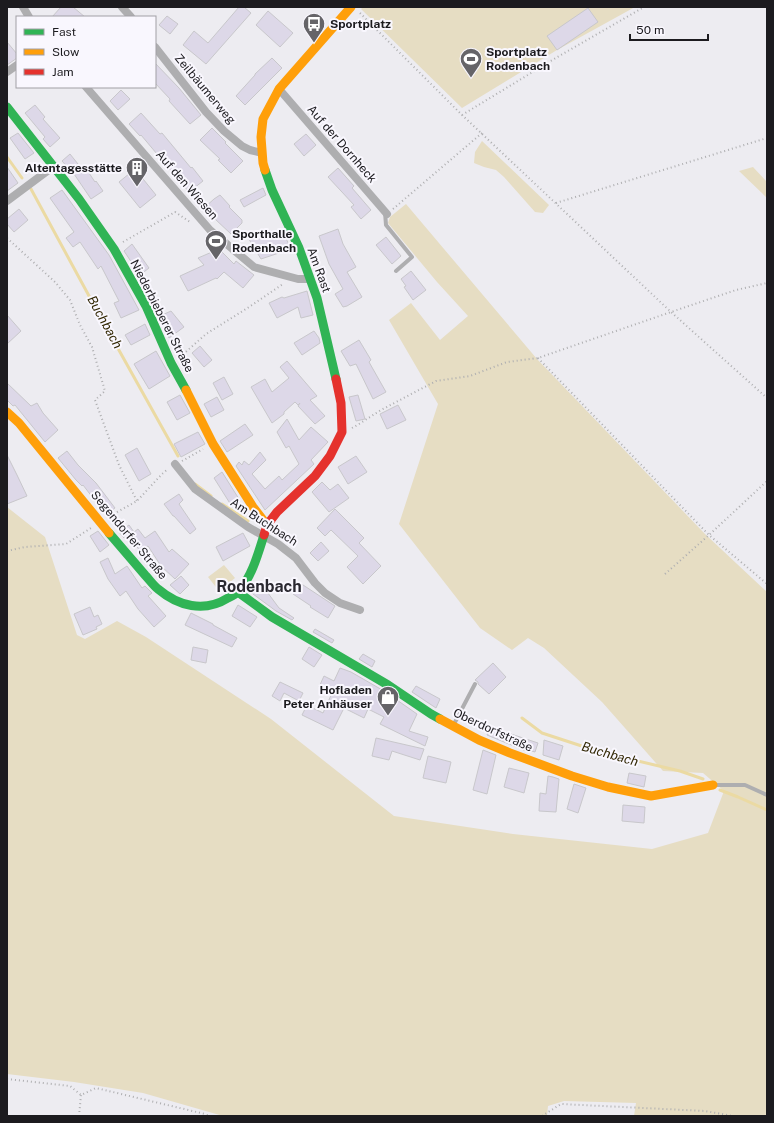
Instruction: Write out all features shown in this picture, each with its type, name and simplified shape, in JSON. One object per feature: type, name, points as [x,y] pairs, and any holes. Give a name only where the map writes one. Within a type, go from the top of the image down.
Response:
[{"type":"street","points":[[23,7],[28,16]]},
{"type":"street","name":"Am Rast","points":[[267,525],[277,512],[315,476],[330,456],[342,432],[341,403],[317,298],[298,248],[272,190],[263,163],[261,137],[263,119],[279,89],[351,7]]},
{"type":"street","name":"Zeilbäumerweg","points":[[156,48],[206,112],[224,131],[242,146],[262,153]]},
{"type":"street","points":[[7,72],[16,66]]},
{"type":"street","name":"Auf den Wiesen","points":[[87,88],[210,230],[254,267],[298,279],[310,279]]},
{"type":"street","name":"Auf der Dornheck","points":[[279,89],[386,212]]},
{"type":"street","name":"Niederbieberer Straße","points":[[7,107],[54,166],[114,249],[146,306],[171,363],[193,402],[213,444],[253,507],[267,525]]},
{"type":"street","points":[[7,201],[54,166]]},
{"type":"street","name":"Segendorfer Straße","points":[[7,412],[19,423],[156,588],[182,604],[210,606],[238,592],[255,563],[267,525]]},
{"type":"street","name":"Am Buchbach","points":[[175,464],[195,489],[263,536],[278,544],[296,558],[315,583],[325,593],[340,603],[360,610]]},
{"type":"street","name":"Oberdorfstraße","points":[[238,592],[272,617],[388,685],[431,714],[479,740],[510,754],[608,787],[651,796],[713,785]]},
{"type":"lane","points":[[386,212],[386,225],[412,257],[396,270]]},
{"type":"lane","points":[[453,726],[475,684]]},
{"type":"lane","name":"Oberdorfstraße","points":[[713,785],[744,786],[767,795]]},
{"type":"path","points":[[462,114],[644,7]]},
{"type":"path","points":[[359,12],[462,114],[671,312],[767,398]]},
{"type":"path","points":[[386,212],[482,133]]},
{"type":"path","points":[[556,203],[767,138]]},
{"type":"path","points":[[114,249],[175,212],[193,224]]},
{"type":"path","points":[[7,238],[55,282],[70,300],[80,325],[92,347],[105,391],[95,400],[119,465],[137,501]]},
{"type":"path","points":[[171,363],[182,356],[206,334],[277,289],[289,279],[290,276]]},
{"type":"path","points":[[342,432],[436,381],[470,376],[507,362],[538,358],[736,290],[767,283]]},
{"type":"path","points":[[538,358],[709,535],[767,584]]},
{"type":"path","points":[[7,551],[25,547],[66,544],[100,522],[137,501],[162,474],[175,464],[213,444]]},
{"type":"path","points":[[665,574],[767,481]]},
{"type":"path","points":[[7,1079],[70,1086],[81,1095]]},
{"type":"path","points":[[81,1095],[96,1088],[150,1100],[210,1116]]},
{"type":"path","points":[[79,1116],[81,1095]]},
{"type":"path","points":[[542,1116],[561,1104],[705,1111],[733,1116]]},
{"type":"shaded area","name":"Sportplatz Rodenbach","points":[[363,7],[635,7],[557,50],[462,108],[361,9]]},
{"type":"shaded area","points":[[482,141],[549,205],[543,213],[535,212],[496,170],[474,163],[475,152]]},
{"type":"shaded area","points":[[753,167],[767,182],[767,198],[739,171]]},
{"type":"shaded area","points":[[406,204],[537,359],[705,534],[767,592],[767,1116],[634,1116],[636,1103],[564,1101],[548,1106],[547,1116],[223,1116],[143,1093],[74,1082],[7,1074],[7,507],[45,537],[77,635],[85,639],[117,621],[146,637],[271,719],[394,816],[513,834],[652,849],[708,833],[724,791],[703,773],[663,771],[602,702],[544,648],[528,638],[512,650],[480,628],[399,524],[438,404],[389,320],[411,303],[440,340],[468,316],[437,282],[388,223],[390,217]]},
{"type":"shaded area","points":[[224,565],[235,578],[219,591],[208,577]]},
{"type":"building","points":[[61,7],[73,7],[84,16],[53,16]]},
{"type":"building","points":[[239,7],[244,7],[251,13],[206,64],[183,45],[194,31],[208,43]]},
{"type":"building","points":[[588,8],[598,22],[557,50],[547,36]]},
{"type":"building","points":[[268,11],[293,33],[280,47],[256,25]]},
{"type":"building","points":[[167,16],[178,24],[170,34],[159,25]]},
{"type":"building","points":[[7,42],[16,53],[16,59],[7,65]]},
{"type":"building","points":[[272,58],[282,68],[245,105],[236,96],[255,74]]},
{"type":"building","points":[[156,64],[179,88],[201,115],[190,124],[169,101],[170,99],[156,84]]},
{"type":"building","points":[[121,90],[130,99],[118,110],[110,101]]},
{"type":"building","points":[[35,105],[45,117],[43,119],[60,138],[50,147],[43,139],[45,137],[25,113]]},
{"type":"building","points":[[141,113],[160,134],[162,133],[203,181],[189,192],[141,135],[140,136],[129,124]]},
{"type":"building","points":[[212,128],[243,161],[231,173],[218,160],[220,159],[200,140]]},
{"type":"building","points":[[18,133],[34,153],[25,159],[10,138]]},
{"type":"building","points":[[306,134],[316,145],[304,156],[294,144]]},
{"type":"building","points":[[70,154],[82,169],[85,167],[103,191],[91,199],[72,171],[62,161]]},
{"type":"building","points":[[7,167],[18,183],[7,191]]},
{"type":"building","points":[[338,168],[354,186],[352,188],[371,210],[361,219],[351,207],[354,205],[328,177]]},
{"type":"building","name":"Altentagesstätte","points":[[135,169],[156,195],[140,208],[119,182]]},
{"type":"building","points":[[263,188],[266,195],[244,207],[240,200]]},
{"type":"building","points":[[62,190],[109,255],[139,310],[121,318],[114,303],[119,301],[101,266],[98,269],[80,242],[73,247],[66,238],[74,232],[50,198]]},
{"type":"building","points":[[220,195],[242,220],[242,223],[231,234],[204,208]]},
{"type":"building","points":[[19,209],[28,220],[14,232],[7,224],[7,219]]},
{"type":"building","points":[[338,229],[343,244],[356,267],[347,272],[362,297],[343,307],[335,294],[343,289],[329,264],[319,236]]},
{"type":"building","points":[[282,230],[291,249],[261,259],[247,236],[256,232],[259,238]]},
{"type":"building","points":[[386,237],[401,256],[392,264],[376,245]]},
{"type":"building","points":[[132,244],[149,268],[140,275],[124,251]]},
{"type":"building","points":[[219,249],[234,264],[236,261],[254,275],[243,288],[224,272],[217,279],[216,278],[188,291],[180,276],[204,265],[198,258]]},
{"type":"building","points":[[411,271],[426,290],[413,300],[404,287],[406,286],[401,279]]},
{"type":"building","points":[[307,291],[313,315],[301,318],[298,307],[277,318],[269,303],[282,297],[284,298]]},
{"type":"building","points":[[171,311],[184,327],[169,338],[163,325],[165,324],[160,316]]},
{"type":"building","points":[[7,315],[21,331],[7,344]]},
{"type":"building","points":[[145,324],[150,335],[131,345],[125,335]]},
{"type":"building","points":[[314,331],[319,338],[320,343],[302,355],[294,343]]},
{"type":"building","points":[[359,340],[371,360],[369,362],[386,392],[373,399],[356,364],[350,366],[341,351]]},
{"type":"building","points":[[200,346],[212,360],[204,367],[192,353]]},
{"type":"building","points":[[156,351],[170,376],[149,389],[134,364]]},
{"type":"building","points":[[287,361],[317,396],[310,400],[325,416],[315,424],[298,406],[300,403],[298,405],[295,402],[284,412],[284,414],[272,423],[251,387],[265,379],[272,392],[289,378],[280,367]]},
{"type":"building","points":[[224,377],[233,394],[222,400],[213,383]]},
{"type":"building","points":[[7,383],[31,406],[37,403],[43,413],[58,430],[45,442],[15,405],[13,406],[7,400]]},
{"type":"building","points":[[180,395],[190,413],[177,420],[167,402]]},
{"type":"building","points":[[358,395],[365,419],[356,421],[349,397]]},
{"type":"building","points":[[217,397],[224,410],[211,417],[204,404]]},
{"type":"building","points":[[398,405],[406,420],[387,429],[380,414]]},
{"type":"building","points":[[287,419],[299,440],[311,427],[328,442],[311,460],[314,464],[265,510],[236,466],[239,462],[242,465],[244,461],[249,465],[260,452],[266,460],[252,474],[265,489],[279,476],[282,480],[299,464],[289,446],[286,448],[277,432]]},
{"type":"building","points":[[245,424],[253,435],[227,452],[220,441]]},
{"type":"building","points":[[198,432],[205,444],[181,457],[174,444]]},
{"type":"building","points":[[137,448],[151,474],[139,481],[125,455]]},
{"type":"building","points":[[67,451],[78,465],[96,483],[115,508],[106,515],[83,485],[82,486],[76,480],[58,458]]},
{"type":"building","points":[[7,455],[27,496],[7,504]]},
{"type":"building","points":[[356,456],[367,472],[348,484],[338,467]]},
{"type":"building","points":[[222,472],[239,499],[231,505],[214,478]]},
{"type":"building","points":[[322,482],[330,490],[338,484],[349,498],[329,512],[312,492]]},
{"type":"building","points":[[179,494],[183,500],[179,504],[196,529],[190,534],[164,504]]},
{"type":"building","points":[[335,509],[364,538],[359,543],[381,566],[363,584],[347,567],[358,556],[331,530],[325,536],[317,528]]},
{"type":"building","points":[[129,525],[134,532],[138,529],[145,538],[155,531],[169,552],[172,549],[189,564],[175,579],[161,566],[148,546],[140,551],[135,544],[133,546],[127,536],[124,538],[119,532]]},
{"type":"building","points":[[98,531],[109,545],[100,552],[90,536]]},
{"type":"building","points":[[243,533],[250,546],[223,561],[216,547]]},
{"type":"building","points":[[321,542],[329,551],[318,561],[310,553]]},
{"type":"building","points":[[108,558],[115,574],[127,566],[142,588],[145,586],[152,593],[148,596],[166,616],[154,627],[138,609],[126,591],[120,596],[108,579],[100,562]]},
{"type":"building","points":[[181,576],[189,585],[180,594],[170,585]]},
{"type":"building","points":[[300,583],[335,606],[328,618],[293,594]]},
{"type":"building","points":[[262,585],[279,608],[294,618],[292,620],[276,611],[252,593]]},
{"type":"building","points":[[238,605],[257,617],[250,627],[232,616]]},
{"type":"building","points":[[90,607],[94,617],[98,615],[102,624],[96,627],[97,629],[83,635],[74,614]]},
{"type":"building","points":[[191,613],[237,638],[232,647],[185,625]]},
{"type":"building","points":[[315,629],[334,640],[332,643],[313,632]]},
{"type":"building","points":[[193,647],[208,650],[206,663],[191,660]]},
{"type":"building","points":[[309,647],[322,655],[314,667],[302,659]]},
{"type":"building","points":[[363,654],[375,661],[372,667],[359,659]]},
{"type":"building","points":[[493,663],[506,677],[489,694],[475,680]]},
{"type":"building","points":[[340,668],[351,672],[384,691],[417,714],[409,731],[428,737],[425,746],[380,724],[384,717],[368,709],[364,718],[344,708],[333,730],[302,715],[307,705],[323,713],[332,693],[319,687],[324,676],[334,681]]},
{"type":"building","points":[[280,682],[303,693],[299,701],[284,693],[280,701],[272,696]]},
{"type":"building","points":[[416,686],[440,699],[436,708],[412,692]]},
{"type":"building","points":[[490,728],[510,737],[511,734],[538,743],[535,752],[528,750],[528,752],[487,735]]},
{"type":"building","points":[[376,738],[424,749],[420,760],[392,751],[389,760],[372,756]]},
{"type":"building","points":[[544,740],[563,746],[559,760],[543,755]]},
{"type":"building","points":[[483,750],[496,755],[487,794],[473,790]]},
{"type":"building","points":[[428,756],[451,762],[446,783],[423,778]]},
{"type":"building","points":[[509,768],[529,773],[524,793],[504,787]]},
{"type":"building","points":[[629,773],[646,776],[644,787],[627,783]]},
{"type":"building","points":[[548,776],[559,779],[556,812],[539,811],[540,793],[546,794]]},
{"type":"building","points":[[574,784],[586,788],[578,813],[567,809]]},
{"type":"building","points":[[623,805],[645,807],[644,823],[622,821]]},
{"type":"waterway","name":"Buchbach","points":[[7,157],[22,178]]},
{"type":"waterway","name":"Buchbach","points":[[31,189],[178,456]]},
{"type":"waterway","name":"Buchbach","points":[[195,484],[211,496]]},
{"type":"waterway","name":"Buchbach","points":[[222,504],[248,521]]},
{"type":"waterway","name":"Buchbach","points":[[522,718],[542,733],[600,752],[680,771],[703,779]]},
{"type":"waterway","name":"Buchbach","points":[[720,790],[767,810]]},
{"type":"traffic: fast","points":[[7,107],[79,199],[114,249],[146,306],[171,363],[186,390]]},
{"type":"traffic: fast","points":[[265,170],[272,190],[299,248],[317,298],[336,379]]},
{"type":"traffic: fast","points":[[109,533],[158,589],[174,600],[192,606],[219,603],[239,591],[248,579],[264,535]]},
{"type":"traffic: fast","points":[[238,592],[272,617],[388,685],[440,719]]},
{"type":"traffic: slow","points":[[265,170],[261,137],[263,119],[279,89],[351,7]]},
{"type":"traffic: slow","points":[[186,390],[213,444],[253,507],[267,525]]},
{"type":"traffic: slow","points":[[7,412],[19,423],[109,533]]},
{"type":"traffic: slow","points":[[440,719],[479,740],[510,753],[572,776],[608,787],[651,796],[713,785]]},
{"type":"traffic: jam","points":[[264,535],[267,525],[277,512],[315,476],[330,456],[342,432],[341,403],[336,379]]},
{"type":"place","name":"Sportplatz","points":[[314,44]]},
{"type":"place","name":"Sportplatz Rodenbach","points":[[471,78]]},
{"type":"place","name":"Altentagesstätte","points":[[137,188]]},
{"type":"place","name":"Sporthalle Rodenbach","points":[[216,260]]},
{"type":"place","name":"Hofladen Peter Anhäuser","points":[[388,716]]},
{"type":"district","name":"Rodenbach","points":[[259,586]]}]
